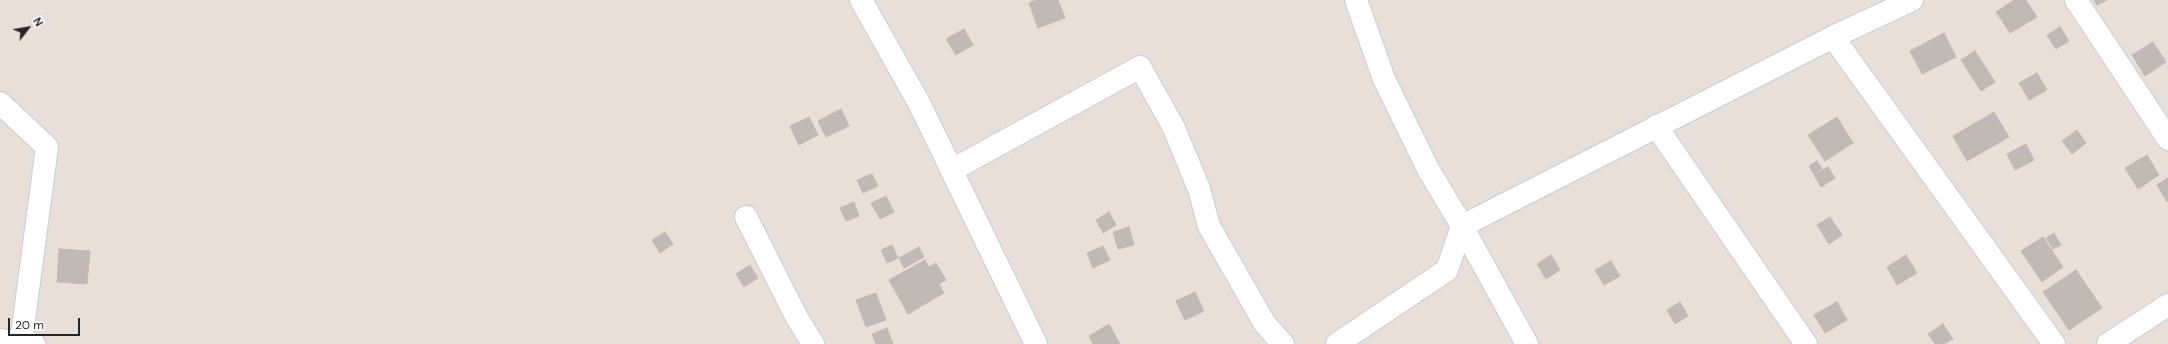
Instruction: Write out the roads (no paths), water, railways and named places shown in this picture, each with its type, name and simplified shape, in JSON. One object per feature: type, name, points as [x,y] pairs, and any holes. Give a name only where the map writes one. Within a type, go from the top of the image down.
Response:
[{"type":"street","points":[[861,0],[919,103],[1036,344]]},
{"type":"street","points":[[1356,0],[1384,79],[1428,169],[1462,226],[1527,344]]},
{"type":"street","points":[[1337,344],[1447,270],[1462,226],[1833,37],[1912,0]]},
{"type":"street","points":[[2076,0],[2168,139]]},
{"type":"street","points":[[1833,37],[2054,344]]},
{"type":"street","points":[[952,170],[1140,67],[1174,128],[1199,189],[1209,226],[1265,324],[1282,344]]},
{"type":"street","points":[[0,103],[47,148],[28,343],[0,340]]},
{"type":"street","points":[[1656,126],[1806,344]]},
{"type":"street","points":[[746,217],[796,316],[813,344]]},
{"type":"street","points":[[2108,344],[2168,305]]}]
